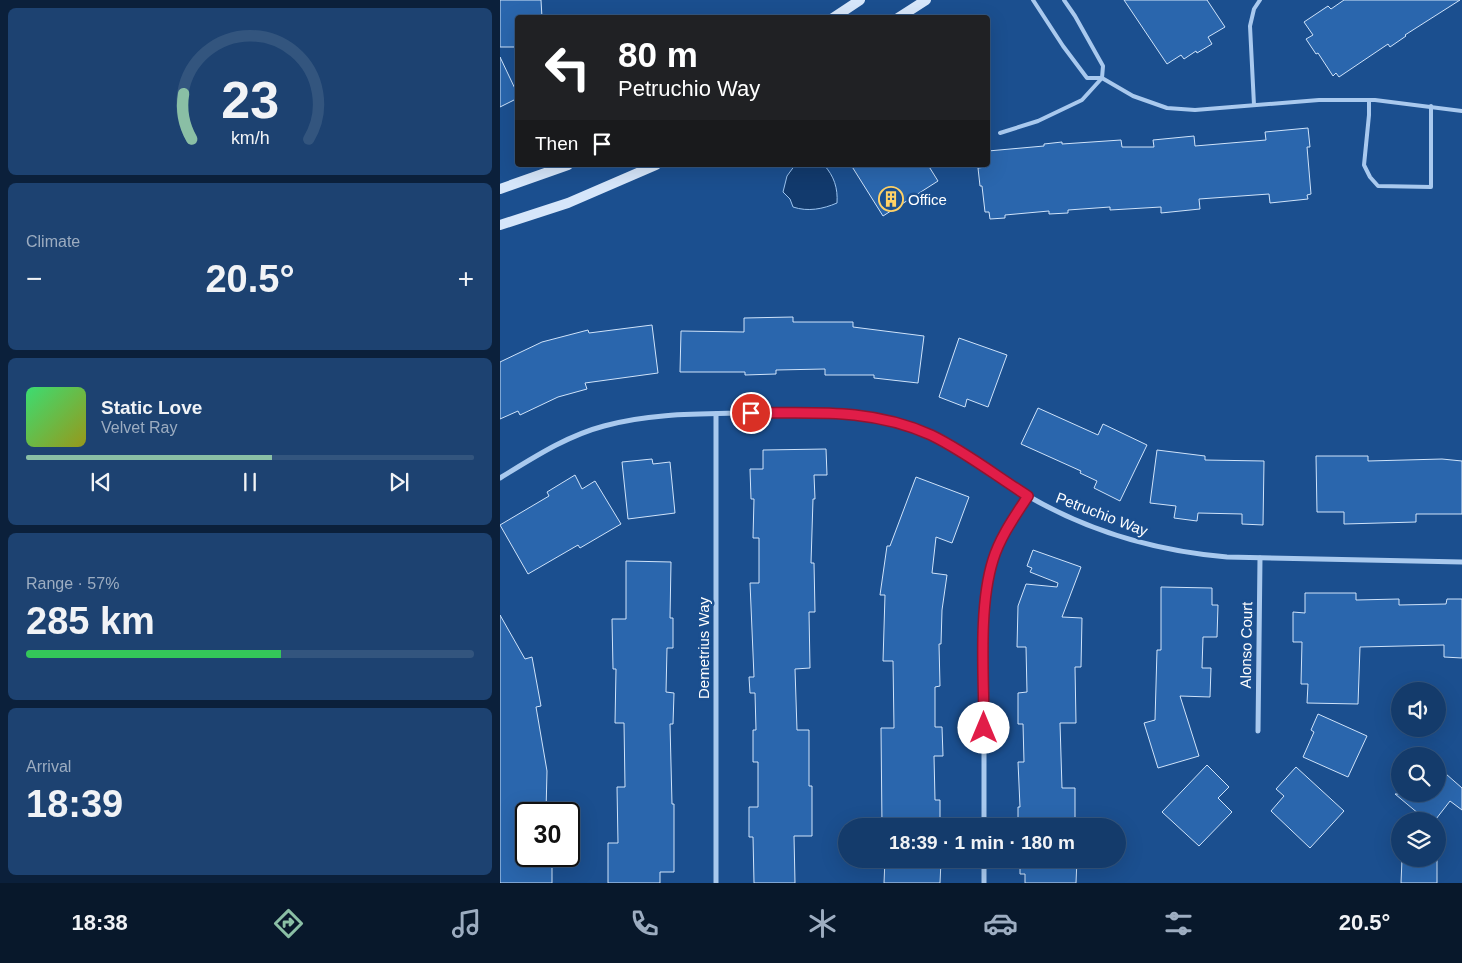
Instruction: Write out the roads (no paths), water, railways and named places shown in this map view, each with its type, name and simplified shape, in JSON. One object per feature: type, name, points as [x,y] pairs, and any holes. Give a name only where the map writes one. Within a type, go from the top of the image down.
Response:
[{"type":"main road","points":[[838,15],[860,0]]},
{"type":"main road","points":[[903,15],[926,0]]},
{"type":"main road","points":[[500,189],[562,167]]},
{"type":"main road","points":[[500,225],[568,203],[651,167]]},
{"type":"street","name":"Petruchio Way","points":[[500,478],[568,440],[602,426],[628,420],[658,416],[716,414],[848,413],[871,416],[913,428],[950,446],[991,470],[1028,496],[1075,519],[1119,536],[1144,543],[1197,554],[1260,558],[1462,562]]},
{"type":"street","name":"Demetrius Way","points":[[716,414],[716,883]]},
{"type":"street","points":[[984,818],[985,593],[993,559],[1007,529],[1028,496]]},
{"type":"street","name":"Alonso Court","points":[[1258,731],[1260,558]]},
{"type":"street","points":[[984,868],[984,883]]},
{"type":"lane","points":[[1033,0],[1063,46],[1088,78],[1102,78],[1134,96],[1167,108],[1195,110],[1319,100],[1369,100],[1462,111]]},
{"type":"lane","points":[[1000,133],[1038,121],[1082,100],[1102,78],[1103,66],[1064,0]]},
{"type":"lane","points":[[1254,105],[1250,26],[1254,9],[1260,0]]},
{"type":"lane","points":[[1369,100],[1364,165],[1370,177],[1378,186],[1431,187],[1431,106]]},
{"type":"water","points":[[794,167],[826,167],[835,183],[837,203],[815,209],[793,207],[790,199],[783,192],[787,176]]},
{"type":"place","name":"Office","points":[[891,199]]}]
